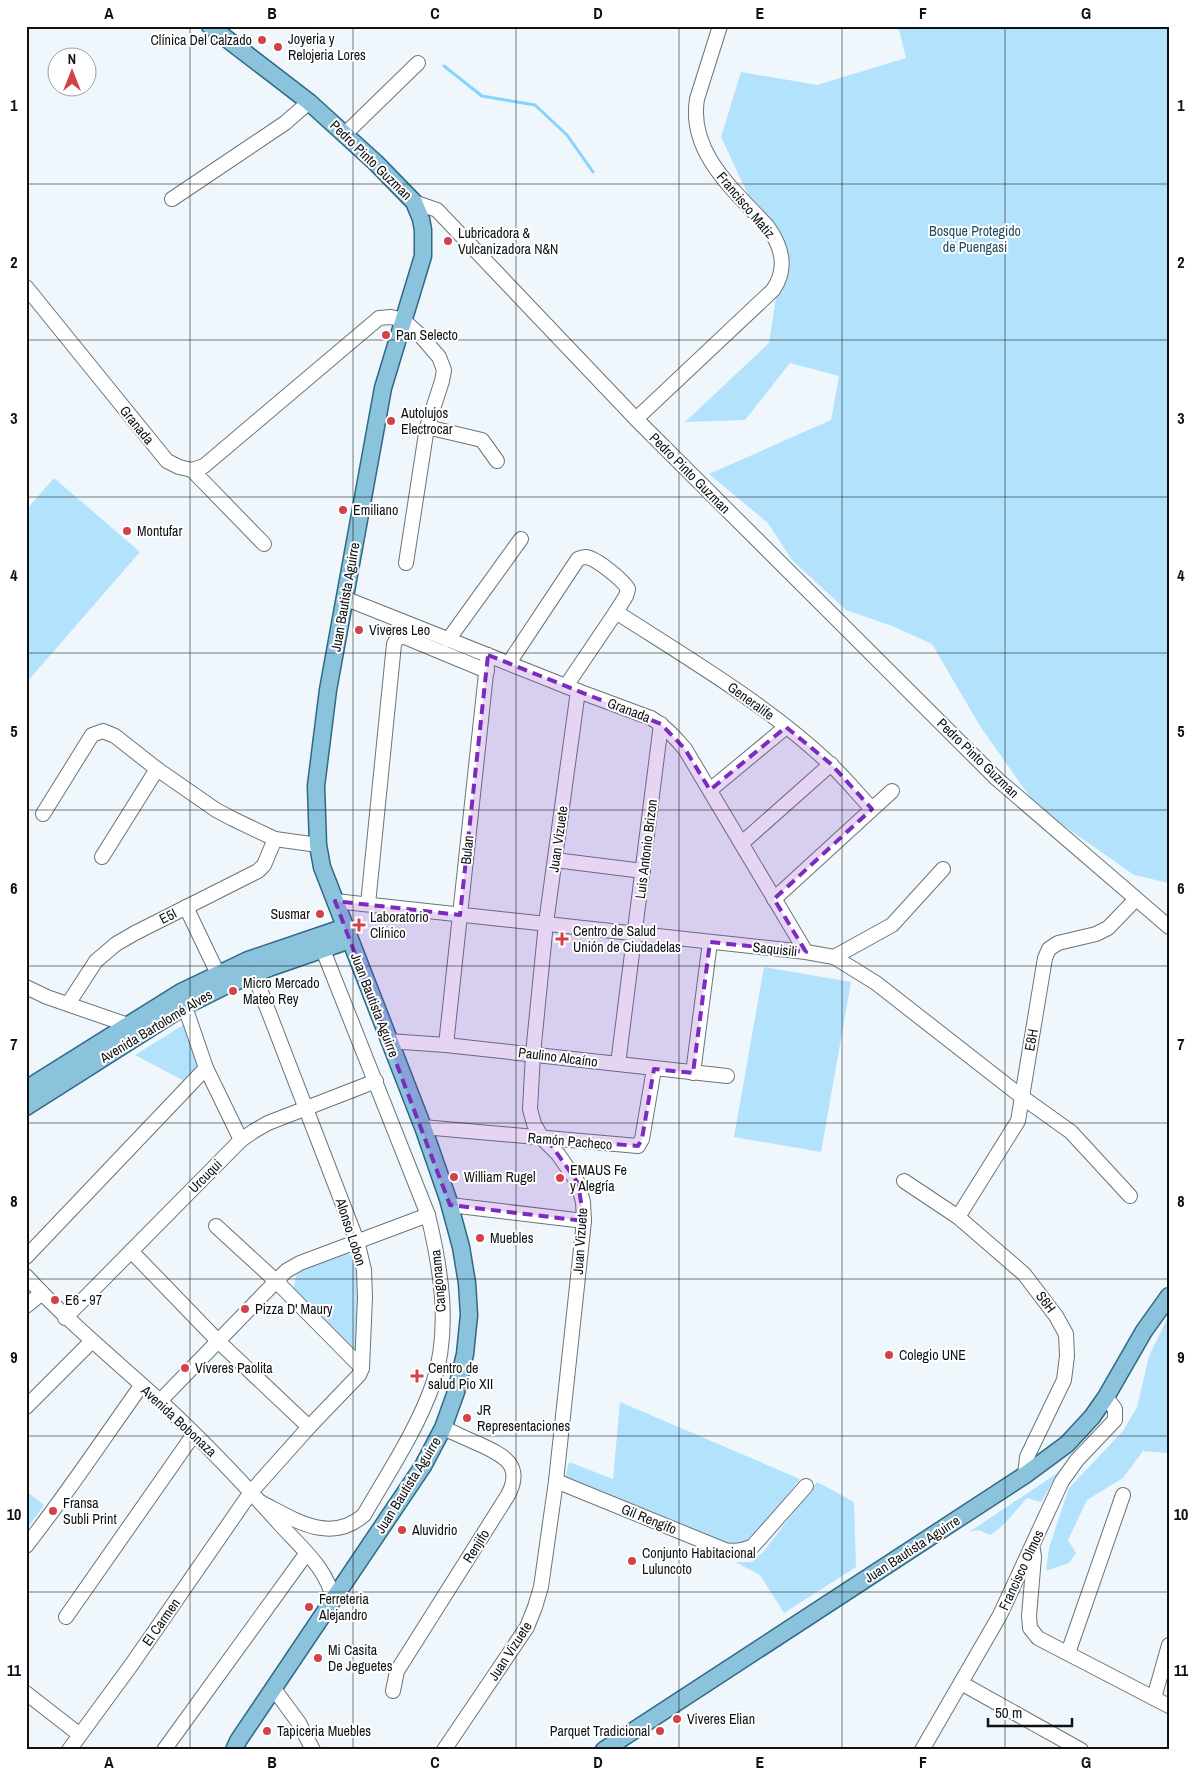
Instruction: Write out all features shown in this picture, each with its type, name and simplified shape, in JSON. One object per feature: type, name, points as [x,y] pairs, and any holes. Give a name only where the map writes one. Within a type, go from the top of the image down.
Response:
[{"type":"main road","name":"Pedro Pinto Guzman","points":[[210,26],[309,102],[345,134],[414,202]]},
{"type":"main road","name":"Juan Bautista Aguirre","points":[[234,1750],[238,1741],[423,1466],[444,1428],[456,1392],[465,1354],[469,1298],[463,1256],[450,1205],[423,1127],[322,868],[318,845],[316,786],[328,690],[344,598],[383,388],[423,256],[424,243],[421,219],[414,202]]},
{"type":"main road","name":"Avenida Bartolomé Alves","points":[[26,1107],[218,974],[248,960],[320,943],[347,934]]},
{"type":"main road","name":"Avenida Bartolomé Alves","points":[[26,1089],[128,1025],[183,999],[223,987],[254,974],[320,943]]},
{"type":"main road","name":"Juan Bautista Aguirre","points":[[604,1750],[1025,1475],[1067,1444],[1081,1431],[1106,1397],[1144,1331],[1169,1296]]},
{"type":"street","name":"Francisco Matiz","points":[[636,418],[774,290],[780,279],[782,257],[775,237],[717,171],[702,146],[697,129],[695,108],[697,98],[720,26]]},
{"type":"street","points":[[345,134],[418,63]]},
{"type":"street","points":[[172,198],[284,123],[309,102]]},
{"type":"street","name":"Pedro Pinto Guzman","points":[[414,202],[437,210],[636,418],[997,779],[1169,927]]},
{"type":"street","name":"Granada","points":[[26,287],[167,461],[179,467],[192,470],[264,544]]},
{"type":"street","points":[[192,470],[204,466],[379,318],[391,317],[403,320],[420,335],[439,357],[444,370],[427,427],[406,563]]},
{"type":"street","points":[[427,427],[482,440],[497,461]]},
{"type":"street","points":[[448,640],[521,539]]},
{"type":"street","points":[[509,664],[578,559],[585,557],[593,559],[624,583],[628,589],[626,596],[572,688]]},
{"type":"street","name":"Granada","points":[[344,598],[651,718],[661,724],[673,734],[685,749],[806,952]]},
{"type":"street","name":"Generalife","points":[[616,612],[741,692],[831,764],[872,809]]},
{"type":"street","points":[[368,904],[394,644],[399,636],[405,637],[487,671]]},
{"type":"street","name":"Bulan","points":[[446,1045],[488,655]]},
{"type":"street","name":"Juan Vizuete","points":[[444,1750],[530,1621],[541,1587],[556,1481],[584,1220],[583,1202],[578,1183],[558,1154],[542,1138],[534,1124],[530,1109],[533,1054],[546,923],[555,860],[572,688]]},
{"type":"street","name":"Luis Antonio Brizon","points":[[618,1064],[661,724]]},
{"type":"street","points":[[710,790],[786,727]]},
{"type":"street","points":[[43,814],[92,735],[103,731],[115,736],[157,769],[216,810],[274,839],[318,845]]},
{"type":"street","points":[[742,843],[831,764]]},
{"type":"street","points":[[102,857],[157,769]]},
{"type":"street","points":[[774,899],[892,791]]},
{"type":"street","name":"E5I","points":[[68,1004],[96,961],[116,944],[258,871],[264,865],[274,839]]},
{"type":"street","points":[[555,860],[643,871]]},
{"type":"street","points":[[834,957],[892,925],[943,869]]},
{"type":"street","name":"E8H","points":[[958,1217],[1018,1121],[1045,958],[1049,949],[1058,943],[1096,934],[1108,928],[1136,899]]},
{"type":"street","name":"Saquisili","points":[[335,901],[806,952],[834,957],[876,983],[1022,1097],[1072,1132],[1130,1196]]},
{"type":"street","points":[[186,907],[218,974]]},
{"type":"street","points":[[693,1073],[710,942]]},
{"type":"street","name":"Cangonama","points":[[255,1497],[301,1522],[332,1530],[354,1524],[364,1515],[424,1406],[439,1361],[442,1335],[442,1300],[438,1256],[428,1215],[320,943]]},
{"type":"street","name":"Alonso Lobon","points":[[254,974],[357,1241],[364,1270],[365,1296],[362,1368]]},
{"type":"street","points":[[26,987],[47,997],[128,1025]]},
{"type":"street","points":[[183,999],[206,1068],[241,1140]]},
{"type":"street","name":"Paulino Alcaíno","points":[[388,1041],[446,1045],[727,1076]]},
{"type":"street","points":[[26,1257],[206,1068]]},
{"type":"street","name":"Ramón Pacheco","points":[[423,1127],[638,1146],[642,1139],[654,1068]]},
{"type":"street","name":"Urcuqui","points":[[65,1318],[241,1140],[254,1130],[305,1108],[376,1082]]},
{"type":"street","name":"S6H","points":[[904,1181],[958,1217],[1024,1274],[1056,1316],[1066,1334],[1067,1356],[1064,1380],[1027,1457],[1025,1475]]},
{"type":"street","points":[[450,1205],[584,1220]]},
{"type":"street","points":[[160,1402],[286,1271],[300,1263],[428,1215]]},
{"type":"street","points":[[216,1226],[276,1281],[362,1368],[359,1374],[309,1427],[255,1497]]},
{"type":"street","points":[[131,1252],[218,1341],[309,1427]]},
{"type":"street","name":"Avenida Bobonaza","points":[[26,1276],[65,1318],[194,1434],[255,1497],[323,1574],[332,1592],[333,1601]]},
{"type":"street","points":[[26,1306],[42,1293]]},
{"type":"street","points":[[26,1407],[92,1341]]},
{"type":"street","points":[[26,1546],[141,1386]]},
{"type":"street","name":"Francisco Olmos","points":[[922,1750],[1000,1615],[1062,1481],[1077,1460],[1116,1420],[1117,1414],[1115,1409],[1106,1397]]},
{"type":"street","name":"Renjifo","points":[[393,1691],[397,1670],[508,1495],[512,1484],[513,1472],[504,1456],[444,1428]]},
{"type":"street","points":[[66,1617],[194,1434]]},
{"type":"street","name":"Gil Rengifo","points":[[556,1481],[725,1550],[732,1551],[753,1546],[806,1486]]},
{"type":"street","points":[[1068,1653],[1124,1495]]},
{"type":"street","name":"El Carmen","points":[[69,1750],[255,1497]]},
{"type":"street","points":[[1033,1545],[1034,1557],[1029,1616],[1030,1628],[1038,1638],[1169,1706]]},
{"type":"street","points":[[164,1750],[306,1554]]},
{"type":"street","points":[[323,1574],[341,1578],[350,1577]]},
{"type":"street","points":[[1154,1698],[1169,1645]]},
{"type":"street","points":[[961,1683],[1081,1750]]},
{"type":"street","points":[[274,1689],[299,1723],[314,1750]]},
{"type":"street","points":[[26,1693],[80,1735]]},
{"type":"highlighted area","points":[[488,655],[661,724],[685,749],[710,790],[786,727],[831,764],[872,809],[774,899],[806,952],[710,942],[693,1073],[654,1069],[642,1139],[638,1146],[547,1139],[578,1183],[584,1221],[450,1205],[335,901],[460,915]]},
{"type":"green space","name":"Bosque Protegido de Puengasi","points":[[898,26],[1169,26],[1169,883],[1134,875],[1037,807],[980,726],[932,644],[892,626],[846,610],[792,560],[768,523],[709,474],[831,420],[839,376],[790,363],[745,420],[685,422],[769,343],[782,259],[752,203],[721,137],[741,72],[817,85],[906,58]]},
{"type":"green space","points":[[54,478],[140,552],[26,683],[26,510]]},
{"type":"green space","points":[[764,967],[851,982],[821,1152],[734,1137]]},
{"type":"green space","points":[[188,1022],[204,1067],[188,1083],[135,1055]]},
{"type":"green space","points":[[345,1252],[351,1255],[357,1279],[357,1357],[293,1290],[297,1273]]},
{"type":"green space","points":[[1169,1315],[1169,1451],[1167,1453],[1143,1451],[1123,1478],[1087,1500],[1068,1540],[1076,1553],[1069,1563],[1046,1571],[1049,1548],[1069,1488],[1123,1431],[1137,1407],[1149,1356]]},
{"type":"green space","points":[[620,1402],[800,1479],[751,1542],[726,1546],[565,1478],[569,1462],[613,1479]]},
{"type":"green space","points":[[1059,1472],[1041,1502],[1027,1498],[1005,1523],[990,1535],[979,1530],[969,1532]]},
{"type":"green space","points":[[817,1482],[854,1502],[856,1567],[784,1613],[760,1575],[735,1562],[752,1562],[764,1551]]},
{"type":"green space","points":[[26,1491],[44,1505],[26,1530]]},
{"type":"waterway","points":[[444,66],[482,96],[535,105],[567,135],[593,172]]},
{"type":"place","name":"Clínica Del Calzado","points":[[262,40]]},
{"type":"place","name":"Joyeria y Relojeria Lores","points":[[278,47]]},
{"type":"place","name":"Lubricadora & Vulcanizadora N&N","points":[[448,241]]},
{"type":"place","name":"Pan Selecto","points":[[386,335]]},
{"type":"place","name":"Autolujos Electrocar","points":[[391,421]]},
{"type":"place","name":"Emiliano","points":[[343,510]]},
{"type":"place","name":"Montufar","points":[[127,531]]},
{"type":"place","name":"Viveres Leo","points":[[359,630]]},
{"type":"place","name":"Susmar","points":[[320,914]]},
{"type":"place","name":"Laboratorio Clínico","points":[[359,925]]},
{"type":"place","name":"Centro de Salud Unión de Ciudadelas","points":[[562,939]]},
{"type":"place","name":"Micro Mercado Mateo Rey","points":[[233,991]]},
{"type":"place","name":"William Rugel","points":[[454,1177]]},
{"type":"place","name":"EMAUS Fe y Alegría","points":[[560,1178]]},
{"type":"place","name":"Muebles","points":[[480,1238]]},
{"type":"place","name":"E6 - 97","points":[[55,1300]]},
{"type":"place","name":"Pizza D' Maury","points":[[245,1309]]},
{"type":"place","name":"Colegio UNE","points":[[889,1355]]},
{"type":"place","name":"Víveres Paolita","points":[[185,1368]]},
{"type":"place","name":"Centro de salud Pio XII","points":[[417,1376]]},
{"type":"place","name":"JR Representaciones","points":[[467,1418]]},
{"type":"place","name":"Fransa Subli Print","points":[[53,1511]]},
{"type":"place","name":"Aluvidrio","points":[[402,1530]]},
{"type":"place","name":"Conjunto Habitacional Luluncoto","points":[[632,1561]]},
{"type":"place","name":"Ferreteria Alejandro","points":[[309,1607]]},
{"type":"place","name":"Mi Casita De Jeguetes","points":[[318,1658]]},
{"type":"place","name":"Viveres Elian","points":[[677,1719]]},
{"type":"place","name":"Tapiceria Muebles","points":[[267,1731]]},
{"type":"place","name":"Parquet Tradicional","points":[[660,1731]]}]
